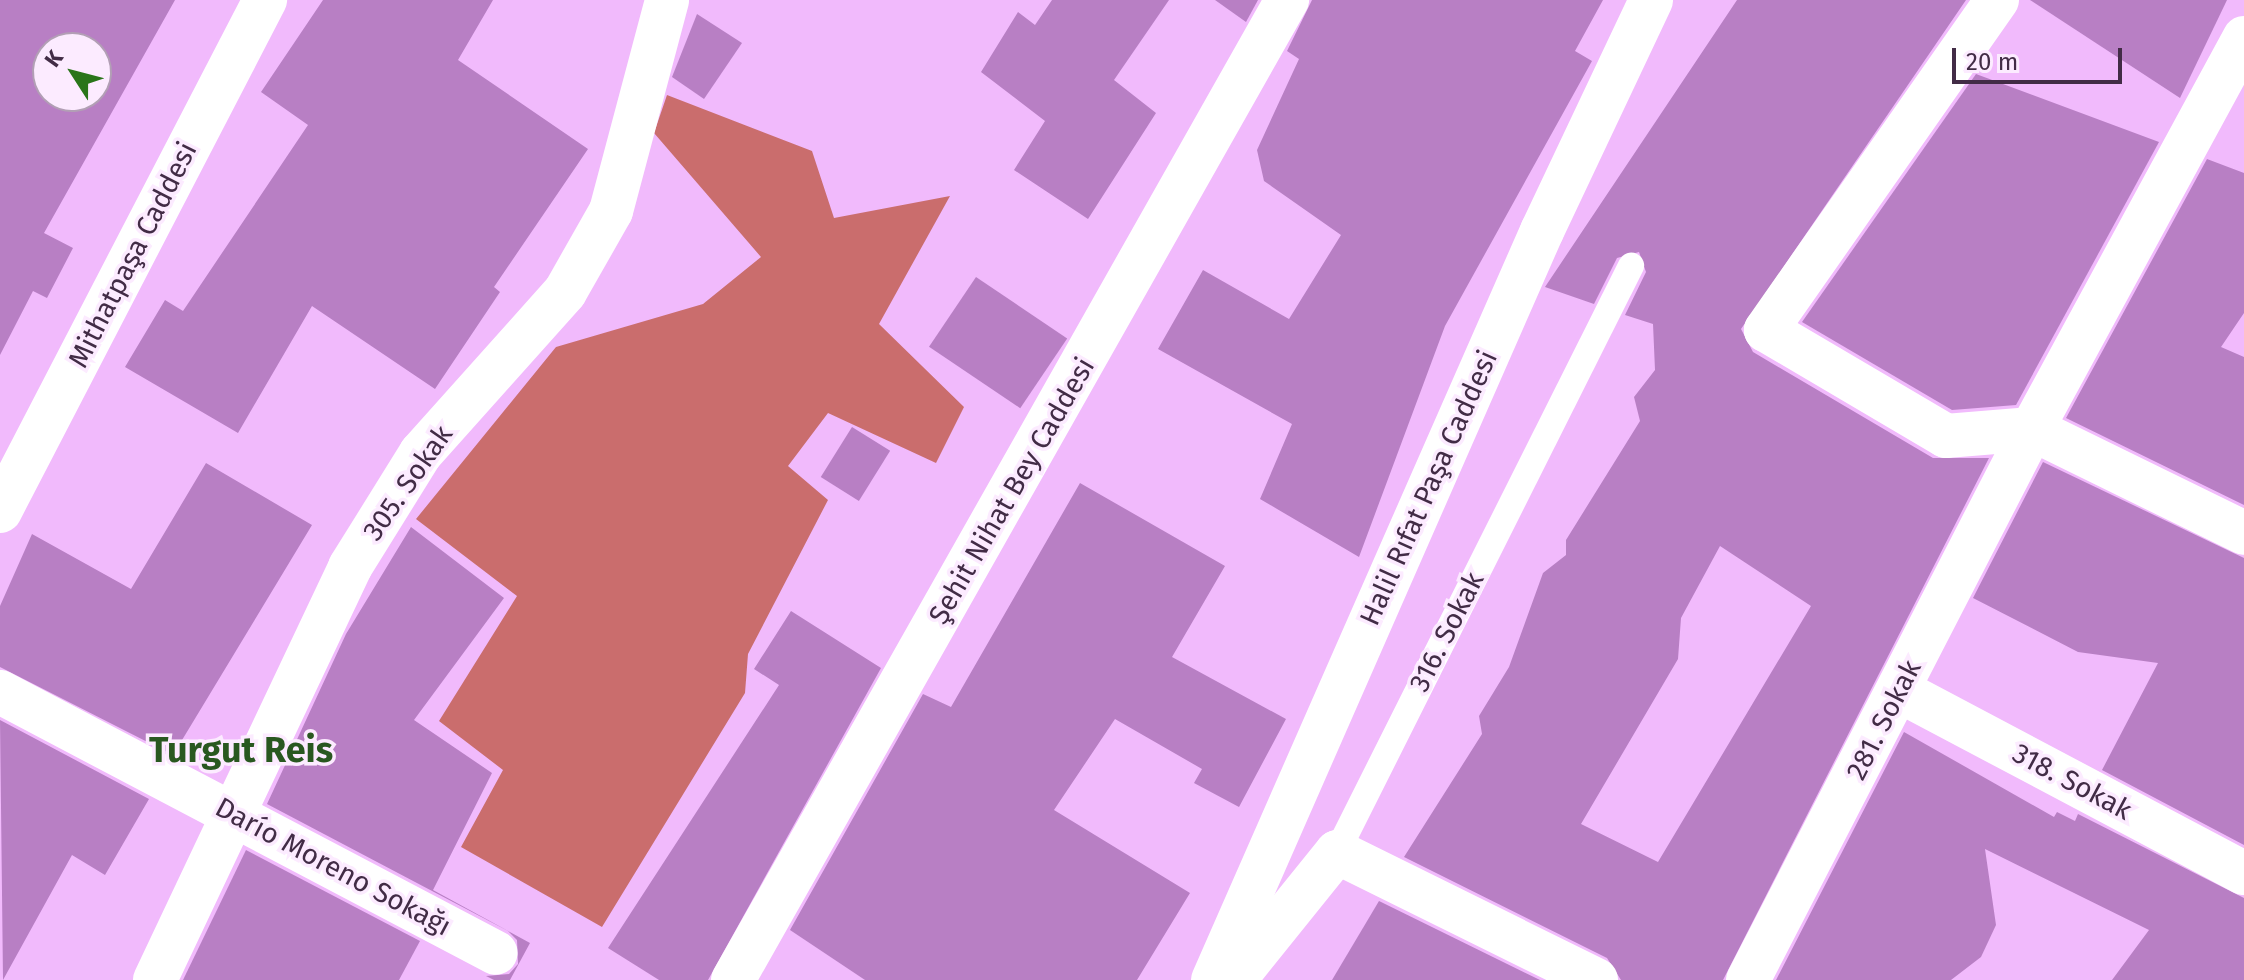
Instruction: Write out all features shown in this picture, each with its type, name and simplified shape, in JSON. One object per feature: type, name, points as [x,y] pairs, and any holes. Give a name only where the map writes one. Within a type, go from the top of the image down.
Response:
[{"type":"street","name":"Mithatpaşa Caddesi","points":[[0,511],[265,0]]},
{"type":"street","name":"305. Sokak","points":[[155,980],[238,817],[350,567],[421,453],[565,292],[611,211],[667,0]]},
{"type":"street","name":"Şehit Nihat Bey Caddesi","points":[[733,980],[1287,0]]},
{"type":"street","name":"Halil Rıfat Paşa Caddesi","points":[[1213,980],[1542,231],[1651,0]]},
{"type":"street","points":[[1997,0],[1766,330],[1946,436],[2024,444],[2244,533]]},
{"type":"street","name":"281. Sokak","points":[[1748,980],[1900,691],[2024,444],[2244,38]]},
{"type":"street","name":"318. Sokak","points":[[1900,691],[2244,873]]},
{"type":"street","name":"Darío Moreno Sokağı","points":[[0,692],[496,953]]},
{"type":"street","points":[[1337,852],[1596,980]]},
{"type":"street","name":"316. Sokak","points":[[1234,980],[1337,852]]},
{"type":"lane","name":"316. Sokak","points":[[1337,852],[1631,266]]},
{"type":"shaded area","points":[[667,95],[812,151],[834,218],[950,196],[879,324],[964,407],[936,463],[828,413],[788,466],[828,500],[748,654],[745,693],[602,927],[461,847],[503,770],[439,721],[517,596],[416,519],[556,347],[703,304],[761,257],[654,133]]},
{"type":"building","points":[[0,0],[175,0],[44,233],[73,248],[47,298],[33,291],[0,355]]},
{"type":"building","points":[[323,0],[493,0],[458,60],[588,149],[494,287],[500,292],[435,389],[312,306],[238,433],[125,367],[165,300],[183,311],[308,125],[261,92]]},
{"type":"building","points":[[1052,0],[1169,0],[1114,80],[1156,113],[1088,219],[1014,170],[1045,121],[981,72],[1018,12],[1035,25]]},
{"type":"building","points":[[1215,0],[1258,0],[1246,22]]},
{"type":"building","points":[[1312,0],[1603,0],[1575,51],[1592,61],[1445,326],[1359,557],[1260,499],[1292,424],[1158,349],[1203,270],[1289,319],[1341,235],[1264,181],[1257,150],[1299,59],[1287,51]]},
{"type":"building","points":[[1737,0],[1966,0],[1741,329],[1753,352],[1933,458],[1989,458],[1723,980],[1621,980],[1607,958],[1404,857],[1482,734],[1479,716],[1509,667],[1543,573],[1566,555],[1566,540],[1640,421],[1634,397],[1655,370],[1653,324],[1625,315],[1646,272],[1639,252],[1617,258],[1594,304],[1545,287]],"holes":[[[1720,546],[1811,606],[1658,862],[1581,824],[1678,659],[1681,618]]]},
{"type":"building","points":[[2030,0],[2227,0],[2180,98]]},
{"type":"building","points":[[697,14],[742,43],[704,99],[672,77]]},
{"type":"building","points":[[1976,74],[2159,142],[2016,405],[1952,410],[1802,322]]},
{"type":"building","points":[[2207,159],[2244,173],[2244,313],[2221,347],[2244,357],[2244,505],[2066,418]]},
{"type":"building","points":[[976,277],[1067,339],[1020,408],[929,347]]},
{"type":"building","points":[[852,427],[890,451],[859,501],[821,477]]},
{"type":"building","points":[[2043,462],[2244,558],[2244,845],[2102,770],[2158,663],[2078,652],[1973,598]]},
{"type":"building","points":[[206,463],[312,525],[173,755],[0,667],[0,606],[32,534],[131,589]]},
{"type":"building","points":[[1080,483],[1225,566],[1172,657],[1286,719],[1239,807],[1194,783],[1202,769],[1115,719],[1054,810],[1190,893],[1137,980],[865,980],[790,930],[923,694],[951,707]]},
{"type":"building","points":[[411,527],[504,598],[414,720],[492,773],[433,890],[530,943],[510,980],[494,980],[486,976],[509,974],[518,964],[517,940],[508,931],[267,804],[346,634]]},
{"type":"building","points":[[791,611],[881,668],[708,980],[659,980],[608,948],[779,685],[754,669]]},
{"type":"building","points":[[0,720],[149,799],[105,875],[72,855],[3,980]]},
{"type":"building","points":[[1904,732],[2054,817],[2057,812],[2075,821],[2078,814],[2244,898],[2244,980],[2112,980],[2149,930],[1985,849],[1996,925],[1981,957],[1951,980],[1776,980]]},
{"type":"building","points":[[246,850],[420,941],[399,980],[183,980]]},
{"type":"building","points":[[1379,901],[1540,980],[1332,980]]},
{"type":"district","name":"Turgut Reis","points":[[241,751]]}]
